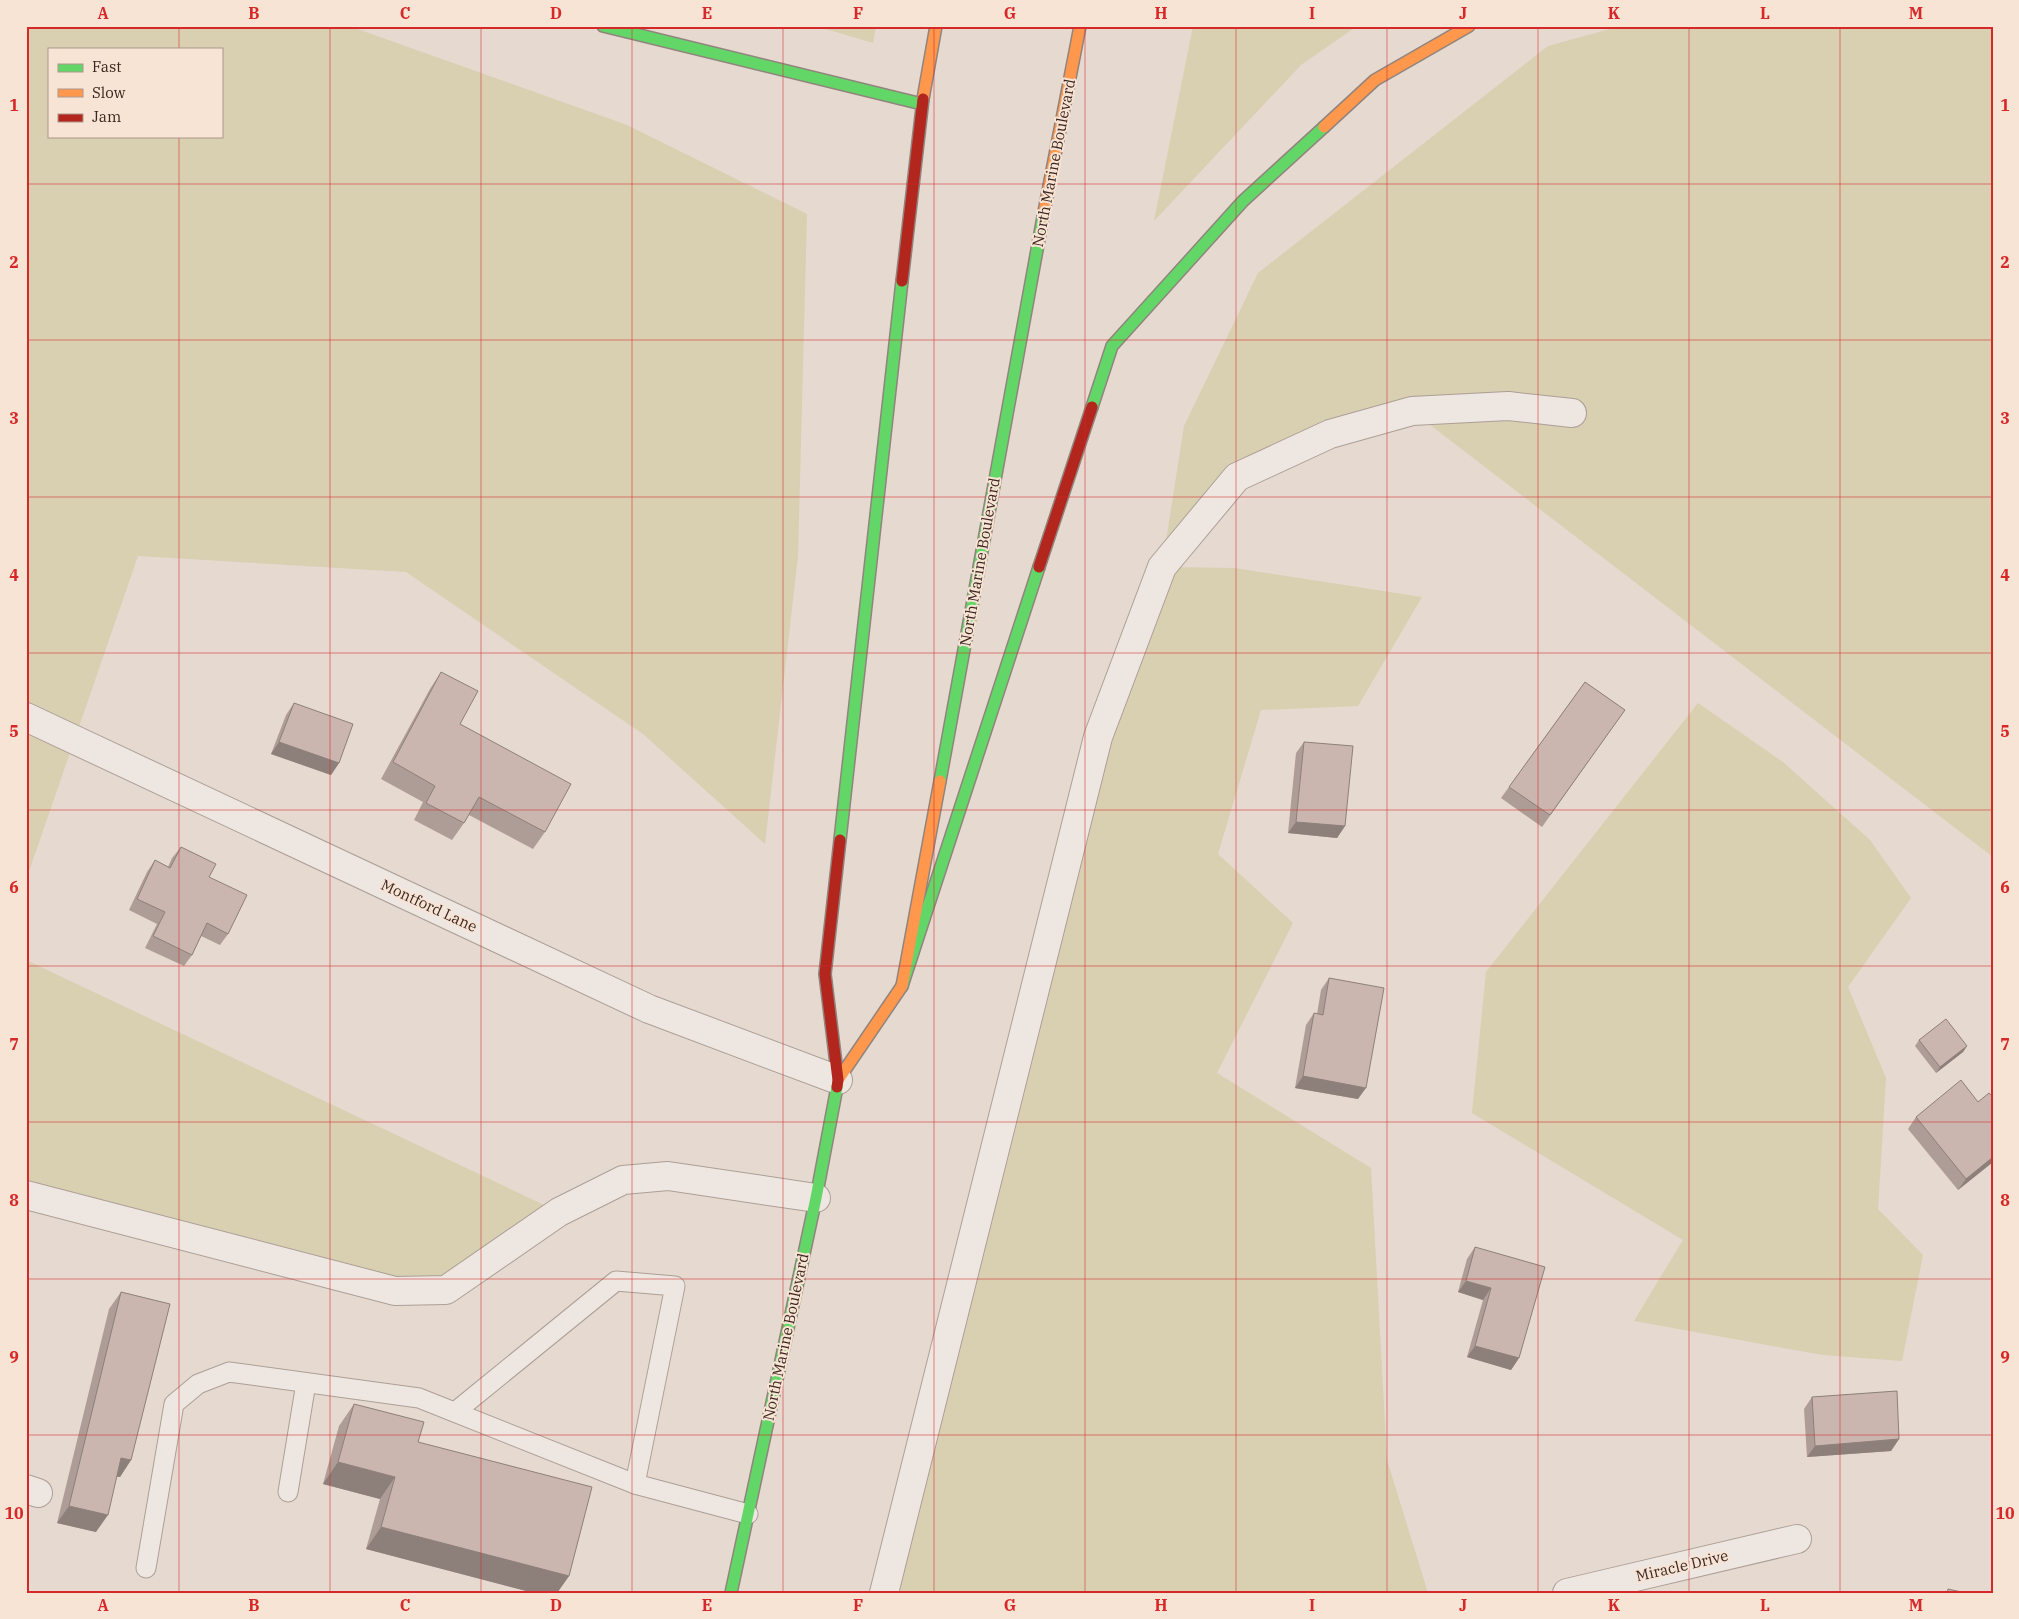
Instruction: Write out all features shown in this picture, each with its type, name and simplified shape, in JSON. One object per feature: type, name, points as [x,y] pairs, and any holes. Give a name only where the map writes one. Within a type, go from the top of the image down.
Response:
[{"type":"main road","points":[[603,26],[922,104]]},
{"type":"main road","name":"North Marine Boulevard","points":[[732,1593],[816,1198],[838,1080],[825,974],[922,104],[936,26]]},
{"type":"main road","name":"North Marine Boulevard","points":[[838,1080],[902,986],[1080,26]]},
{"type":"main road","points":[[902,986],[1112,346],[1243,200],[1375,80],[1469,26]]},
{"type":"street","points":[[884,1593],[1098,737],[1162,567],[1237,477],[1330,434],[1412,411],[1508,406],[1572,413]]},
{"type":"street","name":"Montford Lane","points":[[26,717],[649,1009],[838,1080]]},
{"type":"street","points":[[26,1196],[395,1291],[446,1290],[559,1212],[622,1180],[668,1176],[816,1198]]},
{"type":"street","name":"Miracle Drive","points":[[1567,1593],[1797,1539]]},
{"type":"lane","points":[[455,1412],[616,1281],[676,1286],[635,1484]]},
{"type":"lane","points":[[146,1568],[174,1404],[198,1384],[228,1372],[419,1398],[635,1484],[748,1514]]},
{"type":"lane","points":[[288,1492],[306,1383]]},
{"type":"shaded area","points":[[26,26],[349,26],[627,125],[807,214],[798,556],[765,844],[643,734],[406,572],[138,556],[26,880]]},
{"type":"shaded area","points":[[816,26],[876,26],[873,43]]},
{"type":"shaded area","points":[[1193,26],[1357,26],[1301,65],[1154,221]]},
{"type":"shaded area","points":[[1621,26],[1993,26],[1993,857],[1412,411],[1237,477],[1163,567],[1234,568],[1422,597],[1358,706],[1261,710],[1218,854],[1293,923],[1217,1073],[1371,1168],[1387,1460],[1428,1593],[884,1593],[1098,737],[1162,567],[1184,426],[1258,273],[1548,46]]},
{"type":"shaded area","points":[[1698,703],[1783,762],[1870,840],[1911,898],[1848,987],[1886,1078],[1878,1209],[1923,1255],[1902,1361],[1823,1355],[1634,1321],[1683,1240],[1472,1113],[1486,972]]},
{"type":"shaded area","points":[[26,960],[559,1212],[446,1290],[26,1195]]},
{"type":"building","points":[[441,672],[478,691],[460,724],[571,784],[545,832],[479,797],[464,823],[426,803],[435,786],[393,762]]},
{"type":"building","points":[[1585,682],[1625,710],[1550,815],[1509,787]]},
{"type":"building","points":[[294,703],[353,724],[339,763],[279,742]]},
{"type":"building","points":[[1304,742],[1353,746],[1345,826],[1296,822]]},
{"type":"building","points":[[181,847],[216,864],[209,877],[247,895],[228,934],[207,923],[192,955],[153,936],[165,912],[137,899],[155,860],[170,868]]},
{"type":"building","points":[[1329,978],[1384,988],[1366,1088],[1303,1076],[1314,1013],[1323,1015]]},
{"type":"building","points":[[1946,1019],[1967,1046],[1940,1067],[1919,1040]]},
{"type":"building","points":[[1961,1080],[1978,1102],[1989,1093],[1993,1097],[1993,1157],[1966,1179],[1916,1117]]},
{"type":"building","points":[[1475,1247],[1545,1267],[1519,1358],[1475,1346],[1491,1288],[1466,1281]]},
{"type":"building","points":[[121,1292],[170,1304],[131,1460],[121,1458],[108,1515],[69,1506]]},
{"type":"building","points":[[1897,1391],[1899,1439],[1815,1446],[1812,1397]]},
{"type":"building","points":[[354,1404],[424,1422],[418,1442],[592,1487],[569,1576],[381,1527],[395,1477],[338,1462]]},
{"type":"building","points":[[1948,1589],[1966,1593],[1947,1593]]},
{"type":"traffic: fast","points":[[603,26],[922,104]]},
{"type":"traffic: fast","points":[[1092,407],[1112,346],[1243,201],[1324,127]]},
{"type":"traffic: fast","points":[[940,781],[1043,217]]},
{"type":"traffic: fast","points":[[840,840],[902,281]]},
{"type":"traffic: fast","points":[[902,986],[1039,567]]},
{"type":"traffic: fast","points":[[731,1593],[816,1198],[837,1087]]},
{"type":"traffic: slow","points":[[923,99],[936,26]]},
{"type":"traffic: slow","points":[[1043,217],[1080,26]]},
{"type":"traffic: slow","points":[[1324,127],[1375,80],[1469,26]]},
{"type":"traffic: slow","points":[[838,1080],[902,986],[940,781]]},
{"type":"traffic: jam","points":[[902,281],[923,99]]},
{"type":"traffic: jam","points":[[1039,567],[1092,407]]},
{"type":"traffic: jam","points":[[837,1087],[838,1080],[825,974],[840,840]]}]
